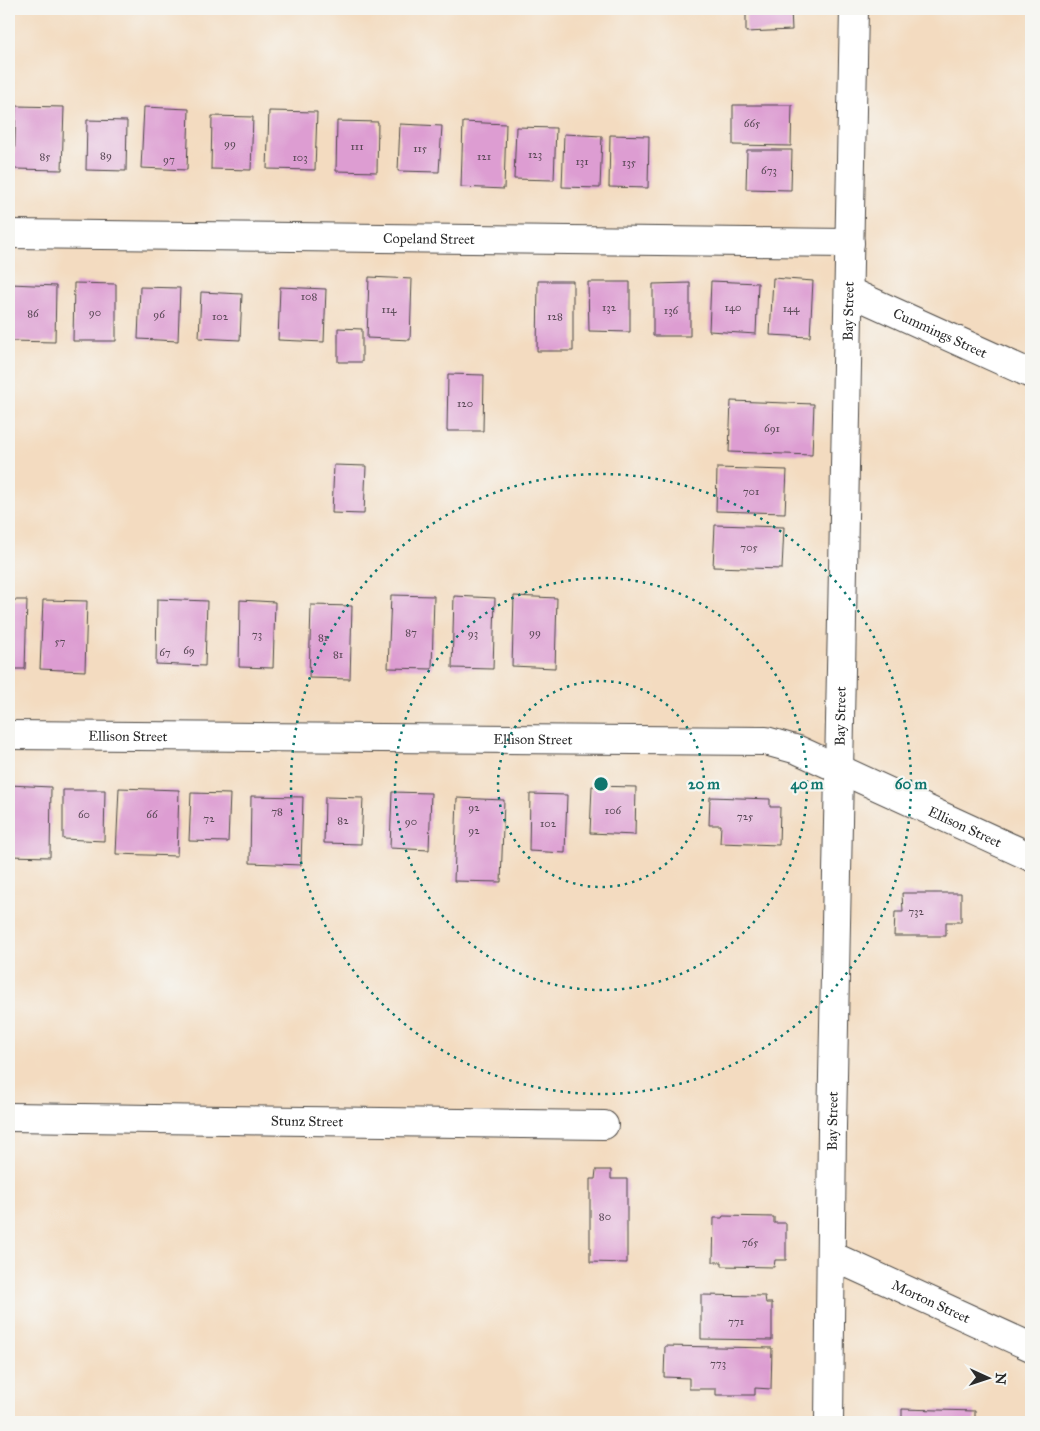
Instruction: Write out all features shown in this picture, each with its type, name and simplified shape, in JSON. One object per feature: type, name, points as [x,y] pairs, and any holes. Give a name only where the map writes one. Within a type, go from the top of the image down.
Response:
[{"type":"street","name":"Bay Street","points":[[829,1422],[832,1128],[850,292],[854,9]]},
{"type":"street","name":"Copeland Street","points":[[9,234],[850,244]]},
{"type":"street","name":"Cummings Street","points":[[850,292],[1031,374]]},
{"type":"street","name":"Ellison Street","points":[[9,735],[766,741],[798,750],[1031,857]]},
{"type":"street","name":"Stunz Street","points":[[9,1117],[604,1125]]},
{"type":"street","name":"Morton Street","points":[[832,1256],[1031,1347]]},
{"type":"building","points":[[746,9],[791,9],[792,30],[746,32]]},
{"type":"building","points":[[733,105],[792,105],[791,146],[733,145]]},
{"type":"building","points":[[16,106],[64,107],[62,170],[14,169]]},
{"type":"building","points":[[144,107],[189,109],[187,170],[141,168]]},
{"type":"building","points":[[269,111],[317,112],[315,170],[267,169]]},
{"type":"building","points":[[212,116],[253,117],[251,170],[211,169]]},
{"type":"building","points":[[87,120],[127,121],[126,171],[86,170]]},
{"type":"building","points":[[337,121],[378,122],[377,172],[336,171]]},
{"type":"building","points":[[463,122],[506,124],[504,189],[461,187]]},
{"type":"building","points":[[400,124],[442,126],[439,172],[398,171]]},
{"type":"building","points":[[516,127],[556,128],[554,180],[514,179]]},
{"type":"building","points":[[564,134],[602,136],[600,188],[562,187]]},
{"type":"building","points":[[610,135],[649,136],[648,188],[609,187]]},
{"type":"building","points":[[747,150],[792,150],[791,190],[746,189]]},
{"type":"building","points":[[369,277],[412,279],[410,340],[367,338]]},
{"type":"building","points":[[773,278],[813,281],[810,337],[770,335]]},
{"type":"building","points":[[538,281],[573,281],[573,351],[537,351]]},
{"type":"building","points":[[711,281],[758,283],[756,334],[709,331]]},
{"type":"building","points":[[588,282],[630,282],[630,332],[589,331]]},
{"type":"building","points":[[74,283],[116,284],[116,341],[73,341]]},
{"type":"building","points":[[690,283],[690,336],[653,336],[653,284]]},
{"type":"building","points":[[11,284],[56,286],[55,342],[10,341]]},
{"type":"building","points":[[140,287],[180,288],[178,341],[138,339]]},
{"type":"building","points":[[280,287],[326,289],[324,342],[278,340]]},
{"type":"building","points":[[201,292],[242,294],[240,340],[199,338]]},
{"type":"building","points":[[338,328],[362,329],[362,362],[338,362]]},
{"type":"building","points":[[448,374],[484,375],[483,431],[447,431]]},
{"type":"building","points":[[731,401],[814,404],[812,455],[729,452]]},
{"type":"building","points":[[334,465],[366,466],[364,514],[332,513]]},
{"type":"building","points":[[717,468],[787,470],[785,513],[716,511]]},
{"type":"building","points":[[715,525],[784,527],[782,569],[713,567]]},
{"type":"building","points":[[391,595],[434,596],[432,669],[388,668]]},
{"type":"building","points":[[454,596],[495,598],[493,669],[452,668]]},
{"type":"building","points":[[514,596],[557,598],[555,668],[512,666]]},
{"type":"building","points":[[157,599],[207,601],[205,666],[156,664]]},
{"type":"building","points":[[9,600],[27,600],[25,669],[9,669]]},
{"type":"building","points":[[43,600],[87,601],[85,671],[40,669]]},
{"type":"building","points":[[240,600],[275,602],[273,668],[239,667]]},
{"type":"building","points":[[311,605],[352,606],[350,679],[309,678]]},
{"type":"building","points":[[9,785],[51,787],[50,857],[9,856]]},
{"type":"building","points":[[592,786],[636,787],[635,835],[590,833]]},
{"type":"building","points":[[119,788],[179,790],[177,856],[116,854]]},
{"type":"building","points":[[63,790],[105,790],[104,841],[63,839]]},
{"type":"building","points":[[392,792],[431,793],[429,850],[390,848]]},
{"type":"building","points":[[191,793],[230,794],[228,842],[189,841]]},
{"type":"building","points":[[530,794],[567,795],[565,853],[529,851]]},
{"type":"building","points":[[251,796],[303,797],[301,865],[250,863]]},
{"type":"building","points":[[325,797],[363,798],[361,844],[324,843]]},
{"type":"building","points":[[710,797],[770,799],[770,807],[780,807],[779,845],[720,843],[721,825],[709,825]]},
{"type":"building","points":[[457,798],[504,800],[501,882],[454,881]]},
{"type":"building","points":[[902,893],[961,893],[961,922],[946,922],[946,936],[894,936],[895,912],[903,912]]},
{"type":"building","points":[[596,1170],[611,1170],[611,1179],[627,1179],[627,1263],[590,1262],[590,1179],[595,1179]]},
{"type":"building","points":[[723,1216],[774,1217],[774,1223],[786,1223],[786,1260],[775,1260],[774,1267],[722,1266],[722,1262],[713,1262],[714,1218],[722,1218]]},
{"type":"building","points":[[701,1295],[765,1296],[766,1303],[772,1303],[772,1340],[701,1339]]},
{"type":"building","points":[[665,1346],[772,1348],[771,1389],[755,1388],[755,1395],[716,1395],[716,1389],[689,1389],[689,1378],[664,1377]]},
{"type":"building","points":[[902,1409],[975,1411],[975,1422],[902,1422]]}]
